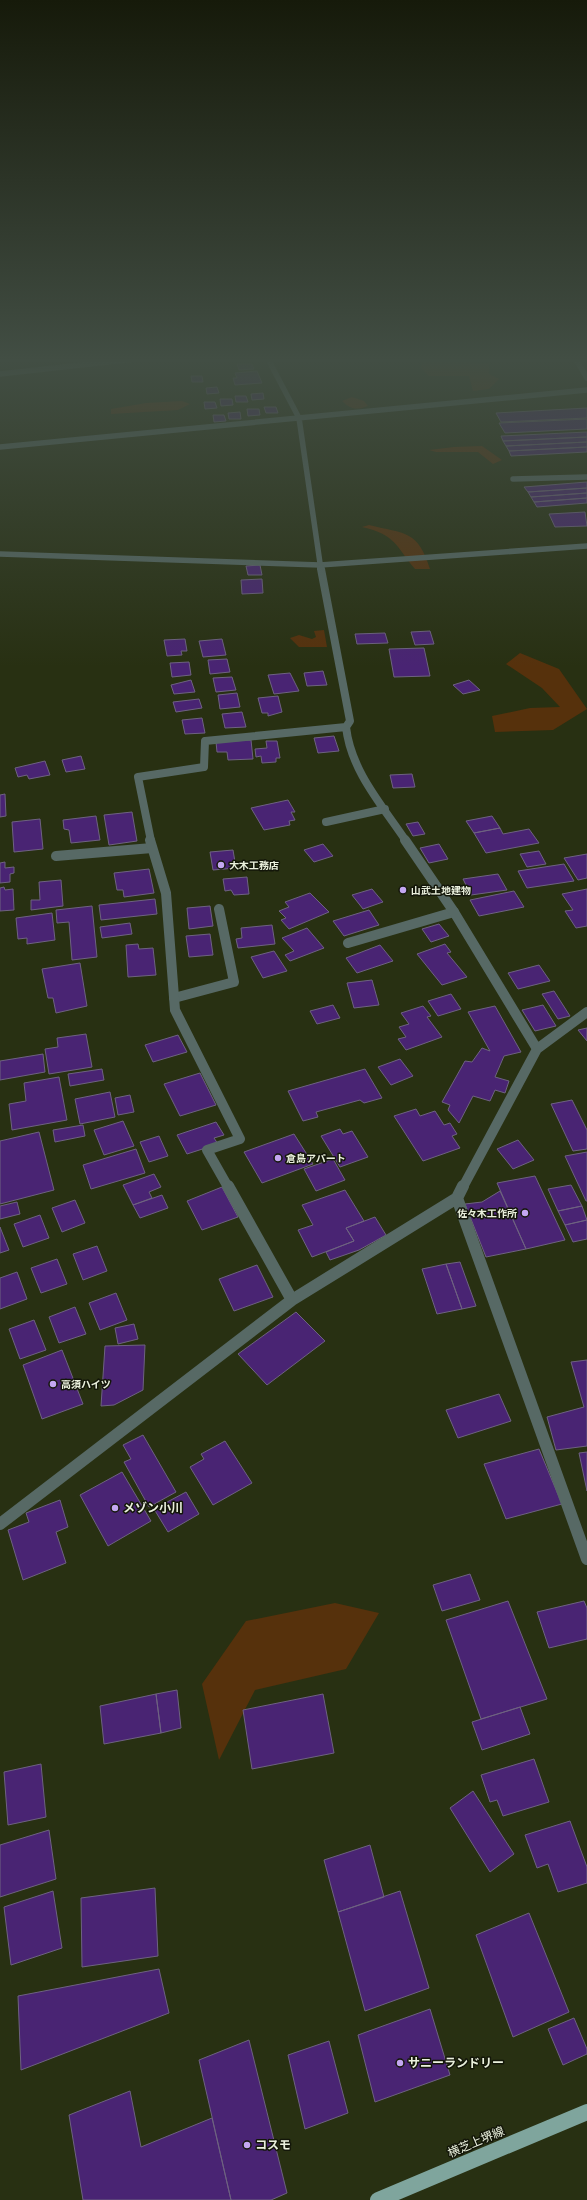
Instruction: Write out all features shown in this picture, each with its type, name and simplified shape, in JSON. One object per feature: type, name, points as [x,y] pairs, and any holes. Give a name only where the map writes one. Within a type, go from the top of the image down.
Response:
[{"type":"main road","name":"横芝上堺線","points":[[378,2200],[450,2171],[587,2112]]},
{"type":"street","points":[[305,462],[320,565],[350,721],[346,727],[357,768],[454,912],[537,1049]]},
{"type":"street","points":[[513,480],[587,477]]},
{"type":"street","points":[[0,554],[320,565],[587,546]]},
{"type":"street","points":[[292,1300],[207,1150],[240,1139],[175,1010],[166,893],[152,848],[138,777],[204,767],[205,741],[346,727]]},
{"type":"street","points":[[326,822],[385,809]]},
{"type":"street","points":[[56,856],[152,848]]},
{"type":"street","points":[[174,998],[234,982],[219,909]]},
{"type":"street","points":[[348,943],[454,912]]},
{"type":"street","points":[[0,1524],[292,1300],[457,1198],[537,1049],[587,1012]]},
{"type":"street","points":[[457,1198],[587,1560]]},
{"type":"shaded area","points":[[369,525],[401,533],[415,540],[425,556],[430,569],[415,569],[394,542],[388,537],[362,527]]},
{"type":"shaded area","points":[[324,630],[327,647],[299,647],[290,638],[299,635],[312,639],[316,637],[314,631]]},
{"type":"shaded area","points":[[520,653],[559,669],[587,709],[553,730],[495,732],[492,716],[530,708],[560,707],[542,688],[506,664]]},
{"type":"shaded area","points":[[335,1603],[379,1613],[346,1669],[255,1690],[219,1760],[202,1684],[246,1621]]},
{"type":"building","points":[[587,482],[587,488],[528,492],[524,487]]},
{"type":"building","points":[[587,488],[587,493],[531,497],[528,492]]},
{"type":"building","points":[[587,493],[587,498],[534,502],[531,497]]},
{"type":"building","points":[[587,498],[587,503],[537,507],[534,502]]},
{"type":"building","points":[[585,512],[587,526],[555,527],[549,514]]},
{"type":"building","points":[[260,565],[262,575],[248,575],[246,566]]},
{"type":"building","points":[[262,579],[263,593],[242,594],[241,580]]},
{"type":"building","points":[[430,631],[434,644],[415,645],[411,632]]},
{"type":"building","points":[[385,633],[388,643],[357,644],[355,634]]},
{"type":"building","points":[[185,639],[187,651],[181,651],[182,655],[167,656],[164,640]]},
{"type":"building","points":[[222,639],[226,655],[203,657],[199,641]]},
{"type":"building","points":[[424,648],[430,676],[394,677],[389,649]]},
{"type":"building","points":[[227,659],[230,672],[210,674],[208,660]]},
{"type":"building","points":[[189,662],[191,675],[172,677],[170,663]]},
{"type":"building","points":[[323,671],[327,685],[307,686],[304,673]]},
{"type":"building","points":[[290,673],[299,691],[274,694],[268,675]]},
{"type":"building","points":[[232,677],[236,690],[216,692],[213,678]]},
{"type":"building","points":[[191,680],[195,692],[174,694],[171,685]]},
{"type":"building","points":[[469,680],[480,690],[463,694],[453,685]]},
{"type":"building","points":[[237,693],[240,707],[220,709],[218,695]]},
{"type":"building","points":[[278,696],[282,712],[268,716],[268,713],[262,713],[258,698]]},
{"type":"building","points":[[199,699],[202,708],[176,712],[173,702]]},
{"type":"building","points":[[242,712],[246,727],[225,728],[222,714]]},
{"type":"building","points":[[202,718],[205,733],[185,734],[182,720]]},
{"type":"building","points":[[334,736],[339,751],[318,753],[314,738]]},
{"type":"building","points":[[251,740],[253,759],[228,760],[227,752],[217,752],[216,742]]},
{"type":"building","points":[[266,741],[277,741],[280,758],[276,758],[276,762],[262,763],[261,756],[256,757],[255,749],[267,748]]},
{"type":"building","points":[[81,756],[85,769],[66,772],[62,760]]},
{"type":"building","points":[[45,761],[50,775],[29,779],[27,775],[18,777],[15,768]]},
{"type":"building","points":[[412,774],[415,787],[393,788],[390,775]]},
{"type":"building","points":[[5,794],[6,816],[0,817],[0,795]]},
{"type":"building","points":[[288,800],[295,812],[291,812],[295,820],[289,821],[290,825],[264,830],[251,808]]},
{"type":"building","points":[[132,812],[137,841],[109,845],[104,815]]},
{"type":"building","points":[[96,816],[100,840],[71,843],[69,830],[64,829],[63,820]]},
{"type":"building","points":[[492,816],[500,828],[474,833],[466,821]]},
{"type":"building","points":[[40,819],[43,849],[14,852],[12,822]]},
{"type":"building","points":[[418,822],[425,834],[413,836],[406,824]]},
{"type":"building","points":[[500,828],[503,834],[529,829],[539,843],[486,853],[474,833]]},
{"type":"building","points":[[323,844],[333,856],[314,862],[304,850]]},
{"type":"building","points":[[439,844],[448,859],[429,863],[420,848]]},
{"type":"building","points":[[233,850],[236,868],[213,870],[210,852]]},
{"type":"building","points":[[539,851],[546,864],[527,867],[520,854]]},
{"type":"building","points":[[587,854],[587,878],[578,880],[564,858]]},
{"type":"building","points":[[5,862],[5,868],[14,867],[14,873],[10,874],[10,882],[0,883],[0,863]]},
{"type":"building","points":[[564,864],[574,881],[527,888],[518,871]]},
{"type":"building","points":[[149,869],[154,893],[124,897],[123,890],[117,890],[114,873]]},
{"type":"building","points":[[498,874],[507,890],[471,895],[463,879]]},
{"type":"building","points":[[247,877],[249,894],[234,895],[231,890],[225,891],[223,879]]},
{"type":"building","points":[[61,880],[63,906],[31,910],[31,900],[40,900],[39,882]]},
{"type":"building","points":[[4,887],[5,890],[13,889],[14,910],[0,911],[0,888]]},
{"type":"building","points":[[372,889],[383,902],[363,909],[352,895]]},
{"type":"building","points":[[587,889],[587,926],[576,928],[565,911],[573,910],[562,894]]},
{"type":"building","points":[[514,891],[524,907],[479,916],[470,900]]},
{"type":"building","points":[[310,893],[329,912],[289,929],[281,920],[286,918],[279,911],[289,907],[285,902]]},
{"type":"building","points":[[155,899],[157,914],[101,920],[99,905]]},
{"type":"building","points":[[92,906],[97,957],[72,960],[69,922],[57,923],[56,910]]},
{"type":"building","points":[[210,906],[213,926],[189,929],[187,908]]},
{"type":"building","points":[[369,910],[379,925],[344,936],[333,921]]},
{"type":"building","points":[[52,913],[55,940],[27,944],[27,938],[18,939],[16,918]]},
{"type":"building","points":[[130,923],[132,934],[102,938],[100,927]]},
{"type":"building","points":[[439,924],[449,936],[431,942],[422,929]]},
{"type":"building","points":[[272,925],[275,944],[238,948],[236,939],[242,938],[241,928]]},
{"type":"building","points":[[307,928],[324,948],[290,961],[285,955],[294,951],[282,938]]},
{"type":"building","points":[[210,934],[213,955],[189,957],[186,936]]},
{"type":"building","points":[[138,944],[139,949],[153,948],[156,975],[128,977],[126,945]]},
{"type":"building","points":[[445,944],[451,952],[447,953],[467,977],[442,985],[417,954]]},
{"type":"building","points":[[380,945],[393,961],[357,973],[346,958]]},
{"type":"building","points":[[274,951],[287,971],[263,978],[251,957]]},
{"type":"building","points":[[80,963],[87,1006],[56,1013],[53,998],[48,998],[42,969]]},
{"type":"building","points":[[539,965],[550,981],[518,989],[508,973]]},
{"type":"building","points":[[372,980],[379,1005],[354,1008],[347,983]]},
{"type":"building","points":[[554,991],[570,1016],[558,1019],[542,994]]},
{"type":"building","points":[[451,994],[461,1009],[438,1016],[428,1001]]},
{"type":"building","points":[[333,1005],[340,1018],[317,1024],[310,1011]]},
{"type":"building","points":[[543,1005],[556,1026],[535,1031],[522,1010]]},
{"type":"building","points":[[423,1006],[431,1016],[427,1017],[442,1037],[406,1050],[398,1039],[406,1037],[399,1027],[409,1024],[401,1013]]},
{"type":"building","points":[[495,1006],[521,1052],[504,1056],[495,1077],[509,1081],[505,1093],[495,1090],[490,1101],[473,1096],[459,1123],[448,1110],[450,1105],[442,1102],[465,1061],[472,1062],[482,1048],[490,1051],[468,1012]]},
{"type":"building","points":[[587,1028],[587,1041],[578,1030]]},
{"type":"building","points":[[86,1034],[92,1067],[49,1074],[45,1049],[58,1047],[57,1038]]},
{"type":"building","points":[[178,1035],[187,1052],[153,1062],[145,1045]]},
{"type":"building","points":[[43,1054],[45,1072],[0,1080],[0,1061]]},
{"type":"building","points":[[400,1059],[413,1076],[391,1085],[378,1067]]},
{"type":"building","points":[[102,1069],[104,1080],[70,1086],[68,1074]]},
{"type":"building","points":[[365,1069],[382,1098],[364,1103],[360,1100],[316,1112],[318,1117],[303,1121],[288,1091]]},
{"type":"building","points":[[200,1073],[216,1105],[180,1116],[164,1084]]},
{"type":"building","points":[[59,1077],[67,1120],[12,1130],[9,1104],[26,1101],[24,1083]]},
{"type":"building","points":[[110,1092],[115,1117],[80,1124],[75,1099]]},
{"type":"building","points":[[130,1095],[134,1112],[118,1115],[115,1098]]},
{"type":"building","points":[[572,1100],[587,1130],[587,1149],[573,1151],[551,1104]]},
{"type":"building","points":[[416,1109],[420,1116],[435,1111],[444,1125],[450,1123],[457,1134],[452,1136],[460,1148],[423,1161],[394,1116]]},
{"type":"building","points":[[123,1121],[134,1146],[104,1155],[94,1130]]},
{"type":"building","points":[[216,1122],[224,1135],[214,1138],[218,1144],[187,1154],[177,1135]]},
{"type":"building","points":[[83,1125],[85,1136],[55,1142],[53,1130]]},
{"type":"building","points":[[340,1129],[343,1134],[352,1131],[368,1157],[340,1167],[321,1136]]},
{"type":"building","points":[[39,1132],[54,1190],[0,1204],[0,1141]]},
{"type":"building","name":"倉島アパート","points":[[294,1134],[313,1164],[262,1183],[244,1152]]},
{"type":"building","points":[[159,1136],[168,1156],[149,1162],[140,1142]]},
{"type":"building","points":[[518,1140],[534,1160],[513,1169],[497,1149]]},
{"type":"building","points":[[136,1149],[145,1173],[91,1189],[83,1165]]},
{"type":"building","points":[[587,1152],[587,1201],[586,1201],[565,1156]]},
{"type":"building","points":[[333,1159],[345,1180],[316,1191],[304,1169]]},
{"type":"building","points":[[154,1174],[161,1187],[149,1192],[152,1198],[133,1205],[123,1185]]},
{"type":"building","points":[[535,1176],[565,1240],[526,1249],[497,1183]]},
{"type":"building","points":[[571,1185],[582,1206],[558,1211],[548,1189]]},
{"type":"building","points":[[222,1187],[238,1217],[202,1230],[187,1201]]},
{"type":"building","points":[[345,1190],[364,1221],[346,1228],[354,1241],[312,1257],[298,1230],[313,1225],[302,1205]]},
{"type":"building","points":[[500,1191],[526,1249],[486,1257],[465,1204],[482,1202]]},
{"type":"building","points":[[162,1195],[168,1208],[140,1218],[133,1205]]},
{"type":"building","points":[[75,1200],[85,1223],[62,1232],[52,1208]]},
{"type":"building","points":[[17,1202],[20,1214],[0,1219],[0,1206]]},
{"type":"building","points":[[582,1206],[587,1220],[565,1225],[558,1211]]},
{"type":"building","points":[[40,1215],[49,1238],[23,1247],[14,1224]]},
{"type":"building","points":[[375,1217],[386,1235],[359,1250],[330,1260],[326,1252],[354,1241],[346,1228]]},
{"type":"building","points":[[587,1220],[587,1239],[573,1242],[565,1225]]},
{"type":"building","points":[[0,1227],[9,1250],[0,1253]]},
{"type":"building","points":[[97,1246],[107,1271],[83,1280],[73,1254]]},
{"type":"building","points":[[57,1259],[67,1284],[41,1293],[31,1268]]},
{"type":"building","points":[[460,1262],[476,1306],[462,1309],[446,1264]]},
{"type":"building","points":[[446,1264],[462,1309],[437,1314],[422,1269]]},
{"type":"building","points":[[257,1265],[273,1297],[234,1311],[219,1279]]},
{"type":"building","points":[[17,1272],[27,1299],[0,1309],[0,1278]]},
{"type":"building","points":[[116,1293],[127,1320],[100,1330],[89,1303]]},
{"type":"building","points":[[75,1307],[86,1334],[59,1343],[49,1317]]},
{"type":"building","points":[[296,1312],[325,1341],[267,1385],[238,1354]]},
{"type":"building","points":[[34,1320],[46,1350],[20,1359],[9,1329]]},
{"type":"building","points":[[134,1324],[138,1339],[118,1344],[115,1328]]},
{"type":"building","points":[[145,1345],[143,1390],[114,1405],[101,1406],[105,1346]]},
{"type":"building","name":"高須ハイツ","points":[[62,1350],[83,1404],[42,1419],[23,1365]]},
{"type":"building","points":[[587,1360],[587,1446],[556,1450],[547,1417],[584,1407],[571,1362]]},
{"type":"building","points":[[499,1394],[511,1421],[458,1438],[446,1410]]},
{"type":"building","points":[[143,1435],[176,1492],[149,1507],[124,1462],[131,1459],[123,1445]]},
{"type":"building","points":[[225,1441],[252,1483],[213,1505],[190,1467],[204,1459],[201,1454]]},
{"type":"building","points":[[539,1449],[562,1504],[506,1519],[484,1464]]},
{"type":"building","points":[[587,1452],[587,1491],[579,1453]]},
{"type":"building","name":"メゾン小川","points":[[122,1472],[151,1521],[108,1546],[80,1495]]},
{"type":"building","points":[[186,1492],[199,1514],[168,1532],[154,1509]]},
{"type":"building","points":[[60,1500],[68,1527],[56,1532],[66,1563],[23,1580],[8,1530],[29,1522],[26,1513]]},
{"type":"building","points":[[470,1574],[480,1600],[442,1611],[433,1585]]},
{"type":"building","points":[[508,1601],[547,1699],[481,1719],[446,1620]]},
{"type":"building","points":[[584,1601],[587,1608],[587,1639],[549,1648],[537,1612]]},
{"type":"building","points":[[177,1690],[181,1728],[161,1733],[156,1694]]},
{"type":"building","points":[[156,1694],[161,1733],[104,1744],[100,1706]]},
{"type":"building","points":[[323,1694],[334,1753],[252,1769],[243,1710]]},
{"type":"building","points":[[520,1707],[530,1734],[482,1750],[472,1722]]},
{"type":"building","points":[[534,1759],[549,1802],[503,1816],[497,1800],[490,1802],[481,1775]]},
{"type":"building","points":[[41,1764],[46,1817],[8,1825],[4,1772]]},
{"type":"building","points":[[473,1791],[514,1854],[490,1872],[450,1808]]},
{"type":"building","points":[[570,1821],[587,1867],[587,1883],[558,1892],[548,1864],[537,1868],[525,1835]]},
{"type":"building","points":[[49,1830],[56,1879],[0,1897],[0,1845]]},
{"type":"building","points":[[370,1845],[384,1897],[338,1912],[324,1860]]},
{"type":"building","points":[[155,1888],[158,1956],[82,1967],[81,1898]]},
{"type":"building","points":[[53,1891],[62,1948],[11,1965],[4,1907]]},
{"type":"building","points":[[400,1891],[429,1988],[365,2011],[338,1912]]},
{"type":"building","points":[[529,1913],[569,2012],[513,2037],[476,1935]]},
{"type":"building","points":[[159,1969],[169,2013],[21,2070],[18,1996]]},
{"type":"building","points":[[430,2009],[450,2075],[375,2102],[358,2035]]},
{"type":"building","points":[[574,2018],[587,2049],[587,2054],[563,2065],[548,2029]]},
{"type":"building","points":[[249,2040],[287,2193],[271,2200],[231,2200],[199,2060]]},
{"type":"building","points":[[329,2041],[348,2113],[305,2129],[288,2055]]},
{"type":"building","points":[[130,2091],[141,2147],[212,2118],[231,2200],[83,2200],[69,2115]]},
{"type":"place","name":"大木工務店","points":[[221,865]]},
{"type":"place","name":"山武土地建物","points":[[403,890]]},
{"type":"place","name":"倉島アパート","points":[[278,1158]]},
{"type":"place","name":"佐々木工作所","points":[[525,1213]]},
{"type":"place","name":"高須ハイツ","points":[[53,1384]]},
{"type":"place","name":"メゾン小川","points":[[115,1508]]},
{"type":"place","name":"サニーランドリー","points":[[400,2063]]},
{"type":"place","name":"コスモ","points":[[247,2145]]}]
